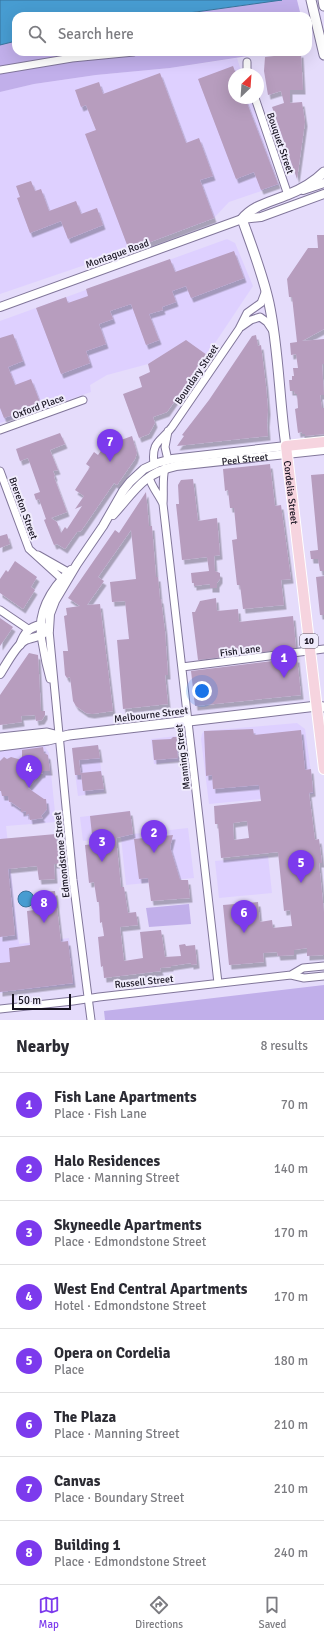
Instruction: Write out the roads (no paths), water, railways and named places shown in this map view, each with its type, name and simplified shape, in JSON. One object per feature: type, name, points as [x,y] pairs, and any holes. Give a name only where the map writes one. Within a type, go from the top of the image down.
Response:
[{"type":"main road","points":[[311,0],[324,55]]},
{"type":"main road","points":[[323,0],[324,6]]},
{"type":"main road","points":[[288,195],[324,172]]},
{"type":"main road","name":"Montague Road","points":[[242,219],[252,209],[288,195]]},
{"type":"main road","name":"Cordelia Street","points":[[242,219],[263,278],[274,331],[310,651],[322,705],[324,769]]},
{"type":"main road","name":"Peel Street","points":[[287,450],[324,442]]},
{"type":"main road","name":"Melbourne Street","points":[[0,746],[48,740],[59,736],[322,705]]},
{"type":"main road","name":"Melbourne Street","points":[[0,738],[47,732],[59,736]]},
{"type":"street","points":[[0,70],[93,56]]},
{"type":"street","points":[[247,62],[247,68]]},
{"type":"street","name":"Bouquet Street","points":[[257,104],[288,195]]},
{"type":"street","name":"Montague Road","points":[[288,195],[324,183]]},
{"type":"street","name":"Montague Road","points":[[0,307],[242,219],[261,217],[324,194]]},
{"type":"street","name":"Boundary Street","points":[[154,464],[154,453],[158,440],[168,431],[239,329],[247,313],[261,303],[266,290]]},
{"type":"street","name":"Boundary Street","points":[[239,329],[251,320],[260,317],[267,322],[274,331]]},
{"type":"street","name":"Oxford Place","points":[[0,430],[83,400]]},
{"type":"street","points":[[166,464],[168,431]]},
{"type":"street","name":"Peel Street","points":[[166,464],[287,450],[324,450]]},
{"type":"street","points":[[49,630],[49,619],[52,607],[120,496],[130,482],[141,471],[154,464],[166,464]]},
{"type":"street","points":[[149,476],[154,464]]},
{"type":"street","points":[[103,526],[139,485],[166,464]]},
{"type":"street","name":"Manning Street","points":[[166,464],[163,474],[165,490],[163,504],[218,983]]},
{"type":"street","name":"Brereton Street","points":[[0,471],[31,552],[62,579]]},
{"type":"street","name":"Manning Street","points":[[149,476],[150,482],[156,489],[163,504]]},
{"type":"street","name":"Brereton Street","points":[[31,552],[68,572]]},
{"type":"street","points":[[41,636],[41,625],[45,604],[62,579],[77,564]]},
{"type":"street","points":[[0,610],[28,629]]},
{"type":"street","points":[[0,674],[20,645],[23,636],[28,629],[33,626],[41,625],[49,630]]},
{"type":"street","points":[[20,645],[30,638],[41,636],[49,630]]},
{"type":"street","name":"Edmondstone Street","points":[[49,630],[73,880],[91,1020]]},
{"type":"street","name":"Edmondstone Street","points":[[41,636],[46,663],[54,688]]},
{"type":"street","name":"Fish Lane","points":[[182,667],[324,649]]},
{"type":"street","name":"Russell Street","points":[[291,975],[303,968],[324,966]]},
{"type":"street","name":"Russell Street","points":[[0,1008],[291,975],[304,978],[324,976]]},
{"type":"water","points":[[0,0],[282,0],[196,12],[12,12],[12,42],[0,45]]},
{"type":"water","points":[[23,891],[29,891],[34,896],[32,905],[29,907],[23,907],[18,902],[18,896]]},
{"type":"place","name":"Canvas","points":[[110,462]]},
{"type":"place","name":"Fish Lane Apartments","points":[[284,678]]},
{"type":"place","name":"West End Central Apartments","points":[[29,788]]},
{"type":"place","name":"Halo Residences","points":[[154,853]]},
{"type":"place","name":"Skyneedle Apartments","points":[[102,862]]},
{"type":"place","name":"Opera on Cordelia","points":[[301,883]]},
{"type":"place","name":"Building 1","points":[[44,923]]},
{"type":"place","name":"The Plaza","points":[[244,933]]}]
